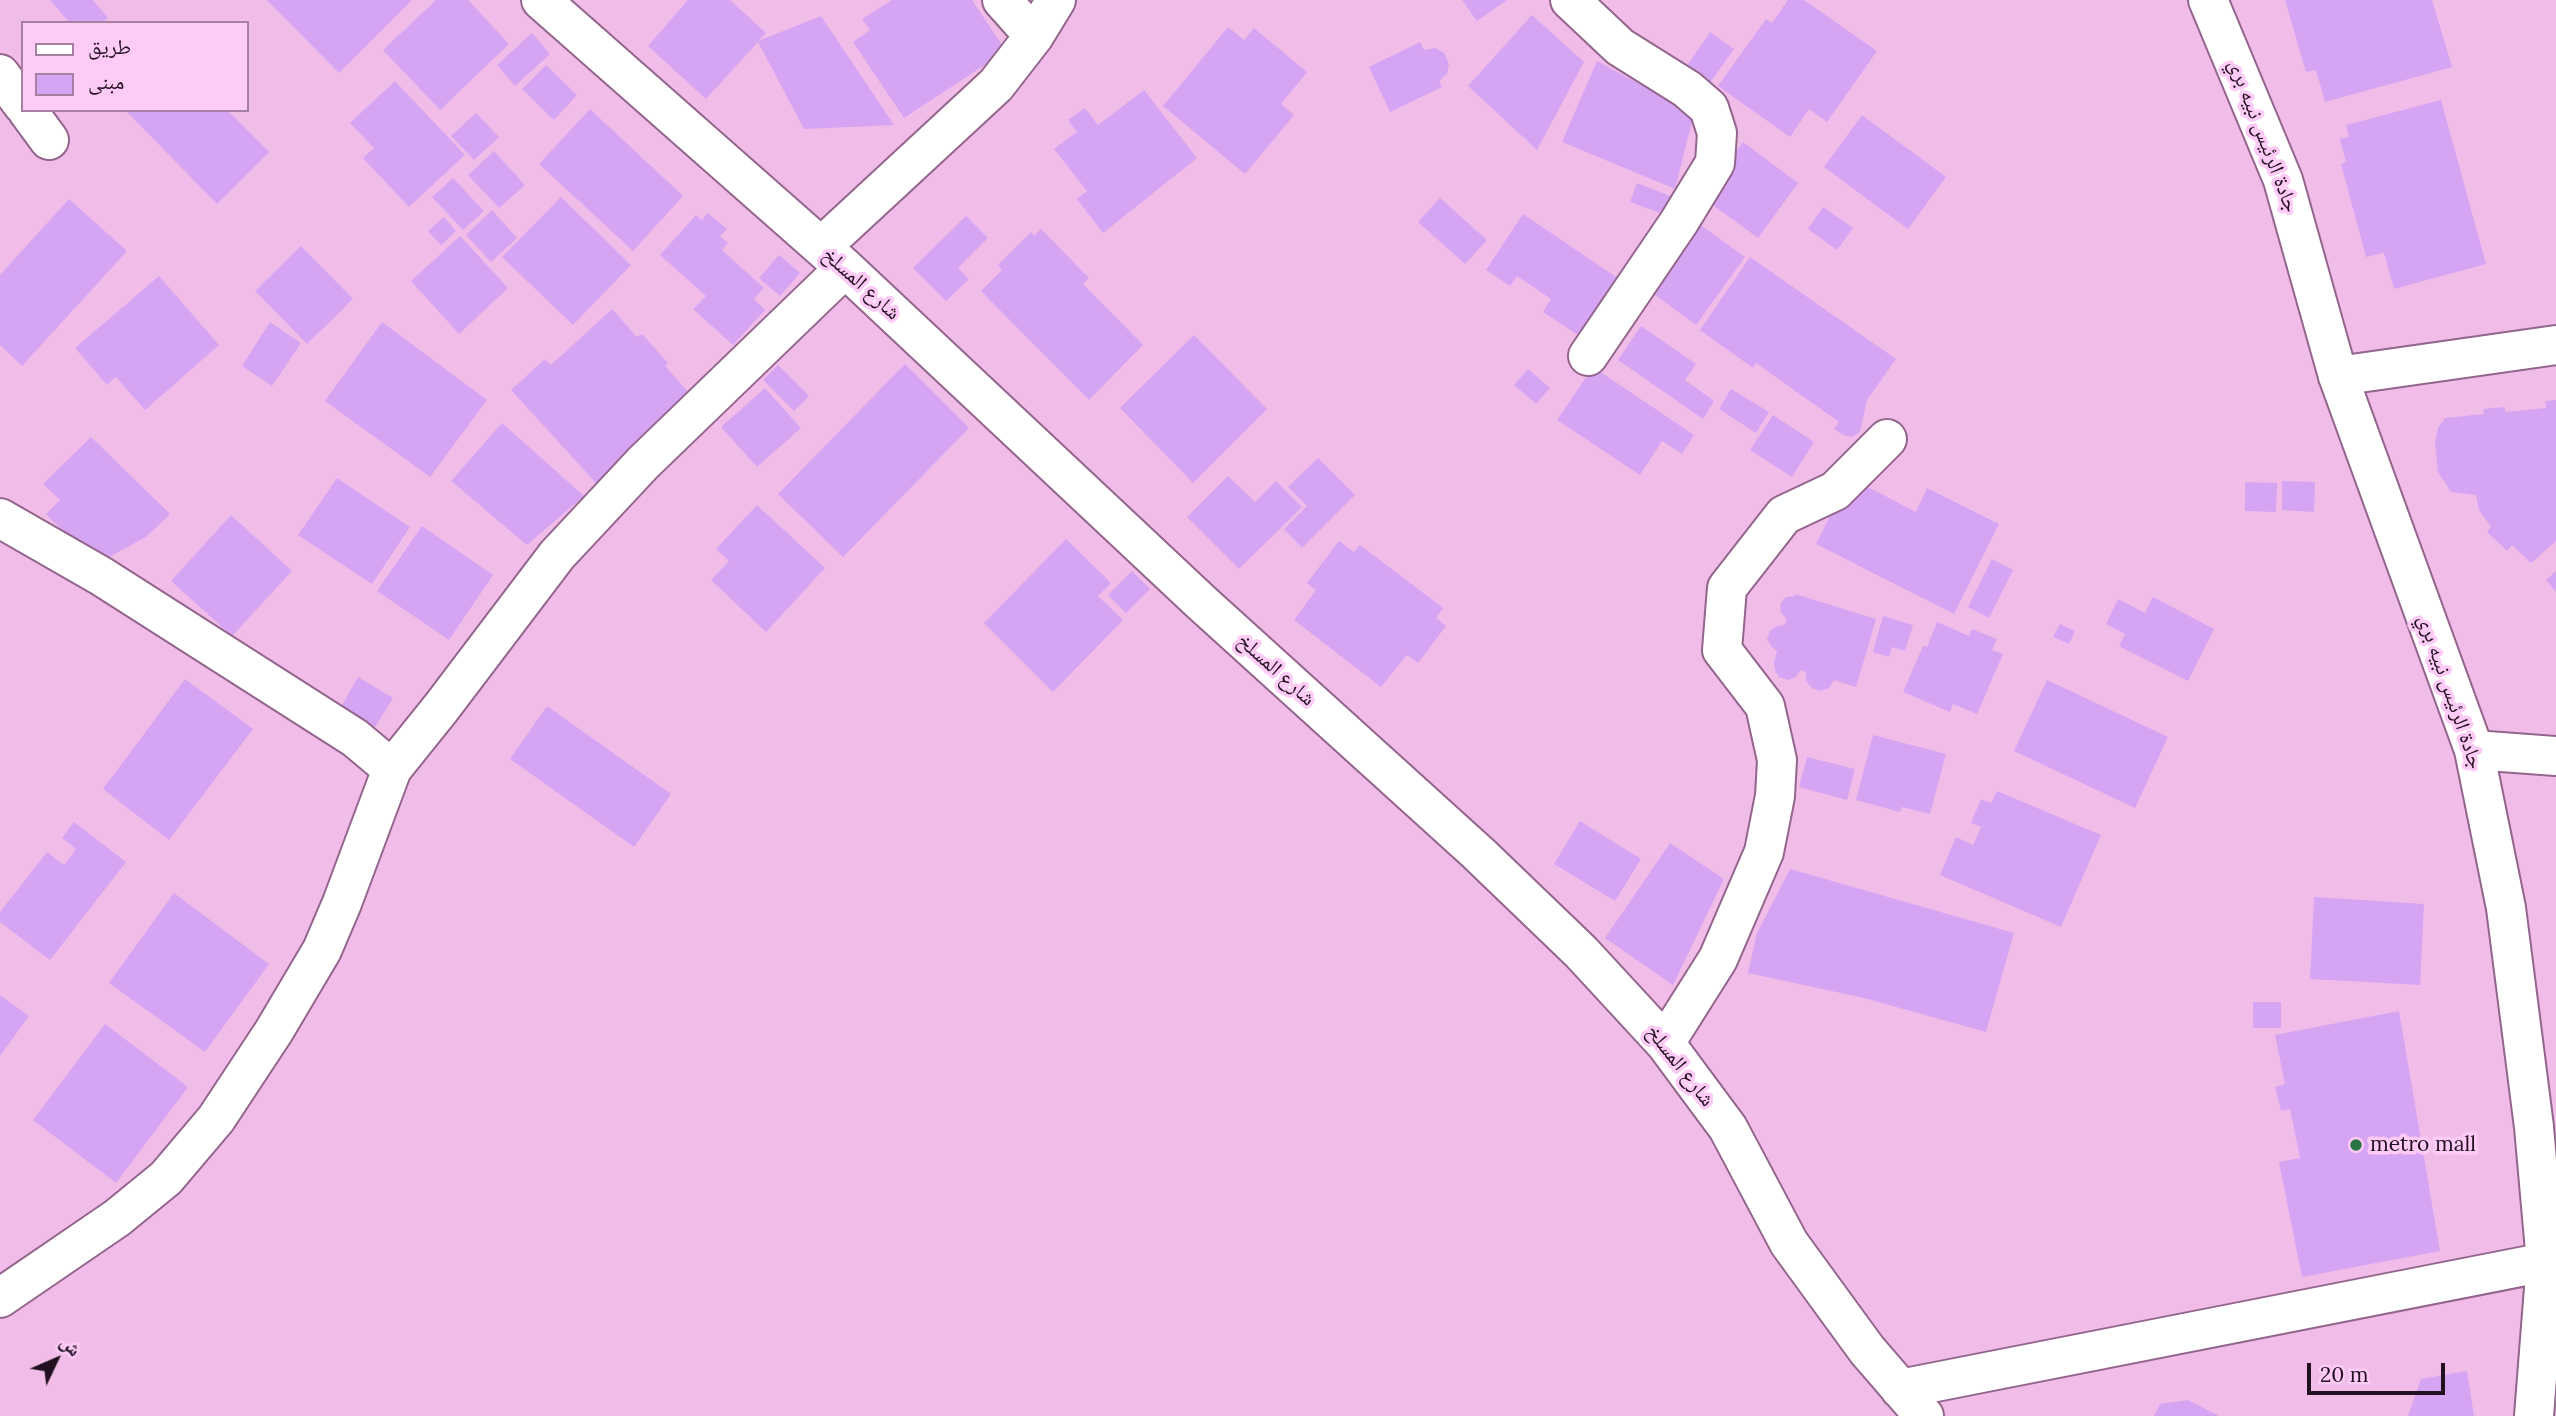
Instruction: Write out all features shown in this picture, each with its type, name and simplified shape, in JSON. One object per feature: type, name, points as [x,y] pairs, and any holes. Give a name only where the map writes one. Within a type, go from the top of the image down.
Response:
[{"type":"street","name":"شارع المسلخ","points":[[541,0],[833,257],[1202,603],[1497,871],[1581,951],[1665,1043],[1728,1128],[1789,1243],[1867,1350],[1912,1402]]},
{"type":"street","points":[[1002,0],[1034,36]]},
{"type":"street","points":[[0,1298],[117,1218],[157,1186],[216,1119],[274,1031],[322,950],[392,769],[442,708],[557,555],[996,85],[1034,36],[1056,0]]},
{"type":"street","points":[[1570,0],[1620,47],[1687,89],[1709,108],[1717,133],[1715,163],[1679,222],[1588,356]]},
{"type":"street","name":"جادة الرئيس نبيه بري","points":[[2208,0],[2283,180],[2338,376],[2474,750],[2506,908],[2551,1261],[2534,1416]]},
{"type":"street","points":[[0,74],[21,102]]},
{"type":"street","points":[[28,112],[49,140]]},
{"type":"street","points":[[2338,376],[2556,345]]},
{"type":"street","points":[[1665,1043],[1718,959],[1764,852],[1775,796],[1777,760],[1765,706],[1722,650],[1727,588],[1784,514],[1835,491],[1887,439]]},
{"type":"street","points":[[0,518],[101,576],[355,738],[392,769]]},
{"type":"street","points":[[2474,750],[2556,756]]},
{"type":"street","points":[[1912,1402],[2551,1261]]},
{"type":"building","points":[[50,0],[93,0],[108,18],[104,21],[68,21]]},
{"type":"building","points":[[267,0],[412,0],[339,73]]},
{"type":"building","points":[[436,0],[468,0],[509,44],[440,110],[383,50]]},
{"type":"building","points":[[688,0],[730,0],[766,33],[758,41],[821,16],[894,125],[804,129],[758,42],[706,99],[648,46]]},
{"type":"building","points":[[892,0],[972,0],[1006,51],[904,118],[853,42],[870,30],[862,19]]},
{"type":"building","points":[[1462,0],[1507,0],[1477,21]]},
{"type":"building","points":[[1788,0],[1804,0],[1877,51],[1827,122],[1809,109],[1790,137],[1718,86],[1766,19],[1772,23]]},
{"type":"building","points":[[2285,0],[2432,0],[2452,67],[2325,102],[2316,70],[2306,72]]},
{"type":"building","points":[[1532,15],[1584,62],[1537,150],[1468,86]]},
{"type":"building","points":[[1228,27],[1244,40],[1254,28],[1307,72],[1281,104],[1294,115],[1245,174],[1163,106]]},
{"type":"building","points":[[1710,32],[1734,49],[1707,87],[1684,70]]},
{"type":"building","points":[[532,33],[550,54],[515,86],[497,65]]},
{"type":"building","points":[[1420,42],[1424,50],[1435,48],[1444,53],[1449,64],[1447,74],[1439,81],[1442,87],[1390,112],[1369,67]]},
{"type":"building","points":[[1597,61],[1694,114],[1675,189],[1562,142]]},
{"type":"building","points":[[546,65],[577,95],[554,120],[522,89]]},
{"type":"building","points":[[395,81],[465,155],[409,207],[363,158],[374,148],[350,123]]},
{"type":"building","points":[[1144,90],[1197,158],[1103,233],[1077,199],[1087,191],[1054,149],[1077,132],[1068,120],[1085,108],[1098,125]]},
{"type":"building","points":[[2441,100],[2486,264],[2394,289],[2384,253],[2366,257],[2341,164],[2346,162],[2340,139],[2349,137],[2346,125]]},
{"type":"building","points":[[590,109],[683,196],[633,251],[539,164]]},
{"type":"building","points":[[127,112],[229,112],[269,152],[217,204]]},
{"type":"building","points":[[476,113],[499,137],[474,160],[451,136]]},
{"type":"building","points":[[1862,115],[1946,177],[1908,229],[1824,167]]},
{"type":"building","points":[[1743,142],[1798,183],[1758,238],[1702,197]]},
{"type":"building","points":[[494,151],[525,185],[499,208],[468,175]]},
{"type":"building","points":[[453,178],[484,211],[463,230],[432,197]]},
{"type":"building","points":[[1637,183],[1678,199],[1671,217],[1630,202]]},
{"type":"building","points":[[561,197],[631,265],[573,325],[502,257]]},
{"type":"building","points":[[1440,198],[1487,240],[1465,264],[1418,222]]},
{"type":"building","points":[[69,199],[127,251],[22,366],[0,345],[0,275]]},
{"type":"building","points":[[1823,207],[1853,228],[1837,250],[1808,229]]},
{"type":"building","points":[[492,210],[517,238],[491,262],[466,235]]},
{"type":"building","points":[[708,213],[727,229],[720,236],[728,243],[722,250],[764,288],[754,299],[765,310],[733,345],[693,309],[706,296],[660,255],[696,215],[702,220]]},
{"type":"building","points":[[1523,214],[1622,281],[1584,339],[1543,312],[1551,299],[1517,276],[1510,286],[1486,270]]},
{"type":"building","points":[[966,216],[988,238],[958,268],[969,279],[946,301],[913,268]]},
{"type":"building","points":[[444,217],[456,231],[441,245],[428,231]]},
{"type":"building","points":[[1695,221],[1745,257],[1696,325],[1647,289]]},
{"type":"building","points":[[1041,229],[1089,278],[1083,284],[1143,345],[1089,400],[981,291],[1002,270],[998,265],[1031,232],[1034,236]]},
{"type":"building","points":[[460,236],[508,288],[459,334],[411,281]]},
{"type":"building","points":[[301,246],[353,299],[307,344],[255,291]]},
{"type":"building","points":[[779,255],[800,273],[780,296],[759,278]]},
{"type":"building","points":[[1750,257],[1896,359],[1867,400],[1860,432],[1852,437],[1834,429],[1839,422],[1756,363],[1753,368],[1700,330]]},
{"type":"building","points":[[159,276],[219,345],[145,410],[116,377],[107,385],[75,348]]},
{"type":"building","points":[[612,309],[637,337],[642,334],[668,363],[665,366],[692,396],[596,483],[511,390],[545,359],[551,365]]},
{"type":"building","points":[[270,322],[301,343],[272,386],[242,366]]},
{"type":"building","points":[[382,322],[487,400],[430,477],[325,401]]},
{"type":"building","points":[[1641,326],[1696,364],[1685,380],[1714,401],[1703,419],[1618,360]]},
{"type":"building","points":[[1194,335],[1267,409],[1193,483],[1120,408]]},
{"type":"building","points":[[905,364],[969,428],[843,557],[778,494]]},
{"type":"building","points":[[778,365],[809,396],[794,411],[763,380]]},
{"type":"building","points":[[1593,367],[1694,435],[1682,454],[1662,441],[1640,475],[1557,420]]},
{"type":"building","points":[[1528,369],[1550,388],[1536,404],[1514,385]]},
{"type":"building","points":[[765,388],[801,428],[757,467],[721,427]]},
{"type":"building","points":[[1731,389],[1769,412],[1756,433],[1719,409]]},
{"type":"building","points":[[2556,400],[2556,541],[2531,563],[2512,545],[2507,551],[2487,532],[2491,527],[2479,510],[2476,495],[2451,492],[2438,472],[2435,442],[2438,428],[2445,418],[2484,414],[2483,409],[2505,407],[2505,412],[2546,408],[2545,401]]},
{"type":"building","points":[[1773,415],[1814,442],[1792,477],[1750,450]]},
{"type":"building","points":[[502,423],[584,496],[527,545],[451,481]]},
{"type":"building","points":[[91,437],[170,514],[146,537],[96,564],[46,514],[60,500],[43,484]]},
{"type":"building","points":[[1318,458],[1355,495],[1302,548],[1284,529],[1307,506],[1288,487]]},
{"type":"building","points":[[1228,476],[1255,502],[1276,481],[1302,507],[1239,569],[1187,517]]},
{"type":"building","points":[[337,478],[410,527],[372,584],[298,535]]},
{"type":"building","points":[[2282,481],[2315,482],[2314,512],[2282,510]]},
{"type":"building","points":[[2245,482],[2277,483],[2276,512],[2245,511]]},
{"type":"building","points":[[1862,484],[1916,512],[1927,488],[1999,524],[1954,614],[1816,544],[1843,490]]},
{"type":"building","points":[[757,505],[825,568],[766,632],[711,580],[729,561],[716,549]]},
{"type":"building","points":[[231,515],[292,571],[232,636],[171,581]]},
{"type":"building","points":[[422,526],[493,575],[449,640],[377,591]]},
{"type":"building","points":[[1066,539],[1111,583],[1098,596],[1123,620],[1053,692],[984,623]]},
{"type":"building","points":[[1339,541],[1354,552],[1360,545],[1443,608],[1436,618],[1446,626],[1418,663],[1407,655],[1381,687],[1294,620],[1316,590],[1307,583]]},
{"type":"building","points":[[1992,559],[2013,570],[1989,618],[1968,607]]},
{"type":"building","points":[[1132,571],[1150,589],[1126,613],[1108,595]]},
{"type":"building","points":[[2556,571],[2556,592],[2546,580]]},
{"type":"building","points":[[1795,594],[1876,619],[1856,687],[1834,680],[1829,688],[1821,691],[1812,688],[1806,681],[1806,672],[1801,670],[1796,677],[1788,680],[1779,677],[1774,662],[1777,651],[1767,639],[1770,631],[1785,625],[1787,619],[1781,613],[1780,604],[1786,597]]},
{"type":"building","points":[[2153,597],[2214,629],[2188,681],[2119,646],[2125,634],[2106,624],[2118,599],[2145,613]]},
{"type":"building","points":[[1883,616],[1913,625],[1905,651],[1892,647],[1889,657],[1873,652]]},
{"type":"building","points":[[1937,622],[1969,636],[1972,629],[1997,639],[1992,650],[2003,654],[1977,714],[1953,704],[1950,712],[1903,692],[1923,646],[1927,647]]},
{"type":"building","points":[[2060,624],[2075,631],[2069,644],[2053,637]]},
{"type":"building","points":[[358,677],[393,698],[375,727],[341,707]]},
{"type":"building","points":[[185,679],[253,729],[169,840],[103,789]]},
{"type":"building","points":[[2047,680],[2168,737],[2135,808],[2014,751]]},
{"type":"building","points":[[547,706],[671,794],[634,847],[510,759]]},
{"type":"building","points":[[1873,735],[1946,754],[1930,814],[1902,807],[1900,812],[1856,800]]},
{"type":"building","points":[[1807,757],[1855,769],[1847,800],[1799,787]]},
{"type":"building","points":[[1997,791],[2101,835],[2061,927],[1940,875],[1956,837],[1973,845],[1981,827],[1971,823],[1981,799],[1991,803]]},
{"type":"building","points":[[1580,821],[1641,859],[1615,901],[1554,864]]},
{"type":"building","points":[[74,822],[126,862],[50,960],[0,922],[0,912],[47,852],[64,865],[76,849],[62,838]]},
{"type":"building","points":[[1670,843],[1724,879],[1673,985],[1605,938]]},
{"type":"building","points":[[1790,869],[2014,933],[1986,1032],[1864,998],[1748,973],[1757,933]]},
{"type":"building","points":[[174,893],[269,964],[205,1052],[109,983]]},
{"type":"building","points":[[2314,897],[2424,904],[2420,985],[2310,979]]},
{"type":"building","points":[[0,995],[29,1016],[0,1056]]},
{"type":"building","points":[[2253,1002],[2281,1002],[2281,1028],[2253,1028]]},
{"type":"building","points":[[2399,1011],[2440,1251],[2302,1277],[2279,1162],[2300,1158],[2290,1109],[2281,1111],[2275,1087],[2285,1084],[2275,1035]]},
{"type":"building","points":[[105,1024],[188,1087],[116,1183],[33,1120]]},
{"type":"building","points":[[2467,1371],[2474,1416],[2408,1416],[2421,1379]]},
{"type":"building","points":[[2188,1400],[2219,1416],[2154,1416],[2160,1404]]},
{"type":"place","name":"metro mall","points":[[2356,1145]]}]
